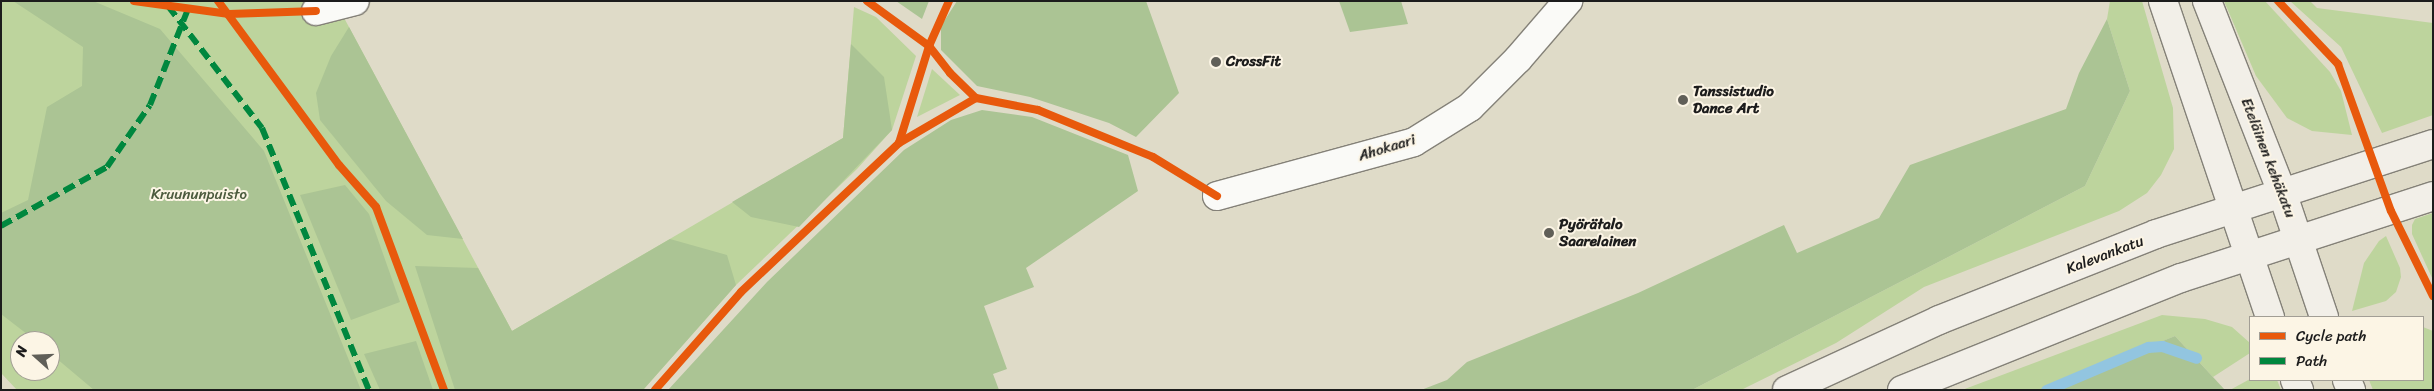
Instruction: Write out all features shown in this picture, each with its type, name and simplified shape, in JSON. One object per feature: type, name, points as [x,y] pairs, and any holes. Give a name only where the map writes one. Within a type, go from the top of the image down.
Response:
[{"type":"main road","points":[[2163,1],[2231,209],[2270,316]]},
{"type":"main road","name":"Eteläinen kehäkatu","points":[[2207,1],[2282,192],[2324,316]]},
{"type":"main road","name":"Kalevankatu","points":[[1787,390],[1939,320],[2156,234],[2433,144]]},
{"type":"main road","points":[[1902,390],[2181,278],[2433,196]]},
{"type":"street","points":[[316,11],[355,1]]},
{"type":"street","name":"Ahokaari","points":[[1217,196],[1414,142],[1470,107],[1518,59],[1568,1]]},
{"type":"green space","name":"Kruununpuisto","points":[[1,1],[335,1],[512,331],[843,138],[854,7],[876,17],[916,56],[892,130],[857,169],[736,285],[643,390],[17,390],[1,373]]},
{"type":"green space","points":[[13,1],[93,1],[160,29],[264,151],[361,390],[94,390],[60,361],[60,331],[23,331],[1,314],[1,213],[28,200],[47,107],[82,86],[83,47]]},
{"type":"green space","points":[[896,1],[929,1],[922,19]]},
{"type":"green space","points":[[957,1],[1146,1],[1179,93],[1136,137],[1109,123],[1030,97],[977,86],[941,50],[941,26]]},
{"type":"green space","points":[[1339,1],[1401,1],[1408,24],[1350,32]]},
{"type":"green space","points":[[2110,1],[2142,1],[2173,108],[2174,149],[2161,175],[2147,193],[2119,211],[1924,287],[1836,343],[1741,390],[1692,390],[2085,186],[2130,91],[2107,19]]},
{"type":"green space","points":[[2224,1],[2265,1],[2330,72],[2341,91],[2352,135],[2312,131],[2287,118],[2256,76]]},
{"type":"green space","points":[[2290,1],[2310,1],[2317,8],[2433,23],[2433,115],[2382,133],[2341,47]]},
{"type":"green space","points":[[2107,19],[2130,91],[2085,186],[1692,390],[1421,390],[1447,380],[1467,362],[1638,293],[1784,225],[1797,253],[1879,218],[1910,165],[2066,109],[2079,73]]},
{"type":"green space","points":[[349,27],[463,239],[427,235],[386,201],[320,120],[316,93],[331,56]]},
{"type":"green space","points":[[851,44],[884,77],[892,130],[799,227],[751,217],[732,202],[843,138]]},
{"type":"green space","points":[[932,69],[960,95],[917,117]]},
{"type":"green space","points":[[982,110],[1032,117],[1128,155],[1138,191],[1026,268],[1034,287],[984,306],[1007,369],[993,374],[999,390],[668,390],[767,282],[904,150],[951,120]]},
{"type":"green space","points":[[345,185],[369,214],[400,302],[351,320],[300,195]]},
{"type":"green space","points":[[2433,213],[2433,280],[2412,234],[2412,225],[2415,219]]},
{"type":"green space","points":[[2386,236],[2400,268],[2401,277],[2396,292],[2386,301],[2352,311],[2364,263],[2379,241]]},
{"type":"green space","points":[[670,239],[727,255],[736,285],[643,390],[455,390],[415,266],[478,268],[512,331]]},
{"type":"green space","points":[[2162,315],[2205,319],[2232,327],[2249,342],[2249,354],[2213,377],[2175,336],[2046,390],[1962,390]]},
{"type":"green space","points":[[2424,327],[2433,331],[2433,390],[2373,390],[2369,381],[2424,381]]},
{"type":"green space","points":[[2175,336],[2225,390],[2046,390],[2148,347]]},
{"type":"green space","points":[[416,341],[433,390],[380,390],[364,354]]},
{"type":"green space","points":[[2249,380],[2277,381],[2281,390],[2230,390]]},
{"type":"waterway","points":[[2046,390],[2148,347],[2162,346],[2196,358]]},
{"type":"marked path","points":[[168,6],[262,128],[369,390]]},
{"type":"marked path","points":[[1,226],[107,167],[150,105],[188,9]]},
{"type":"cycle path","points":[[134,1],[229,14],[316,11]]},
{"type":"cycle path","points":[[218,1],[339,165],[376,207],[444,390]]},
{"type":"cycle path","points":[[867,1],[929,46],[950,73],[976,98],[1038,110],[1153,157],[1217,196]]},
{"type":"cycle path","points":[[655,390],[741,292],[899,143],[929,46],[949,1]]},
{"type":"cycle path","points":[[2278,1],[2338,64],[2391,211],[2433,296]]},
{"type":"cycle path","points":[[899,143],[976,98]]},
{"type":"place","name":"CrossFit","points":[[1216,62]]},
{"type":"place","name":"Tanssistudio Dance Art","points":[[1683,100]]},
{"type":"place","name":"Pyörätalo Saarelainen","points":[[1549,233]]}]
